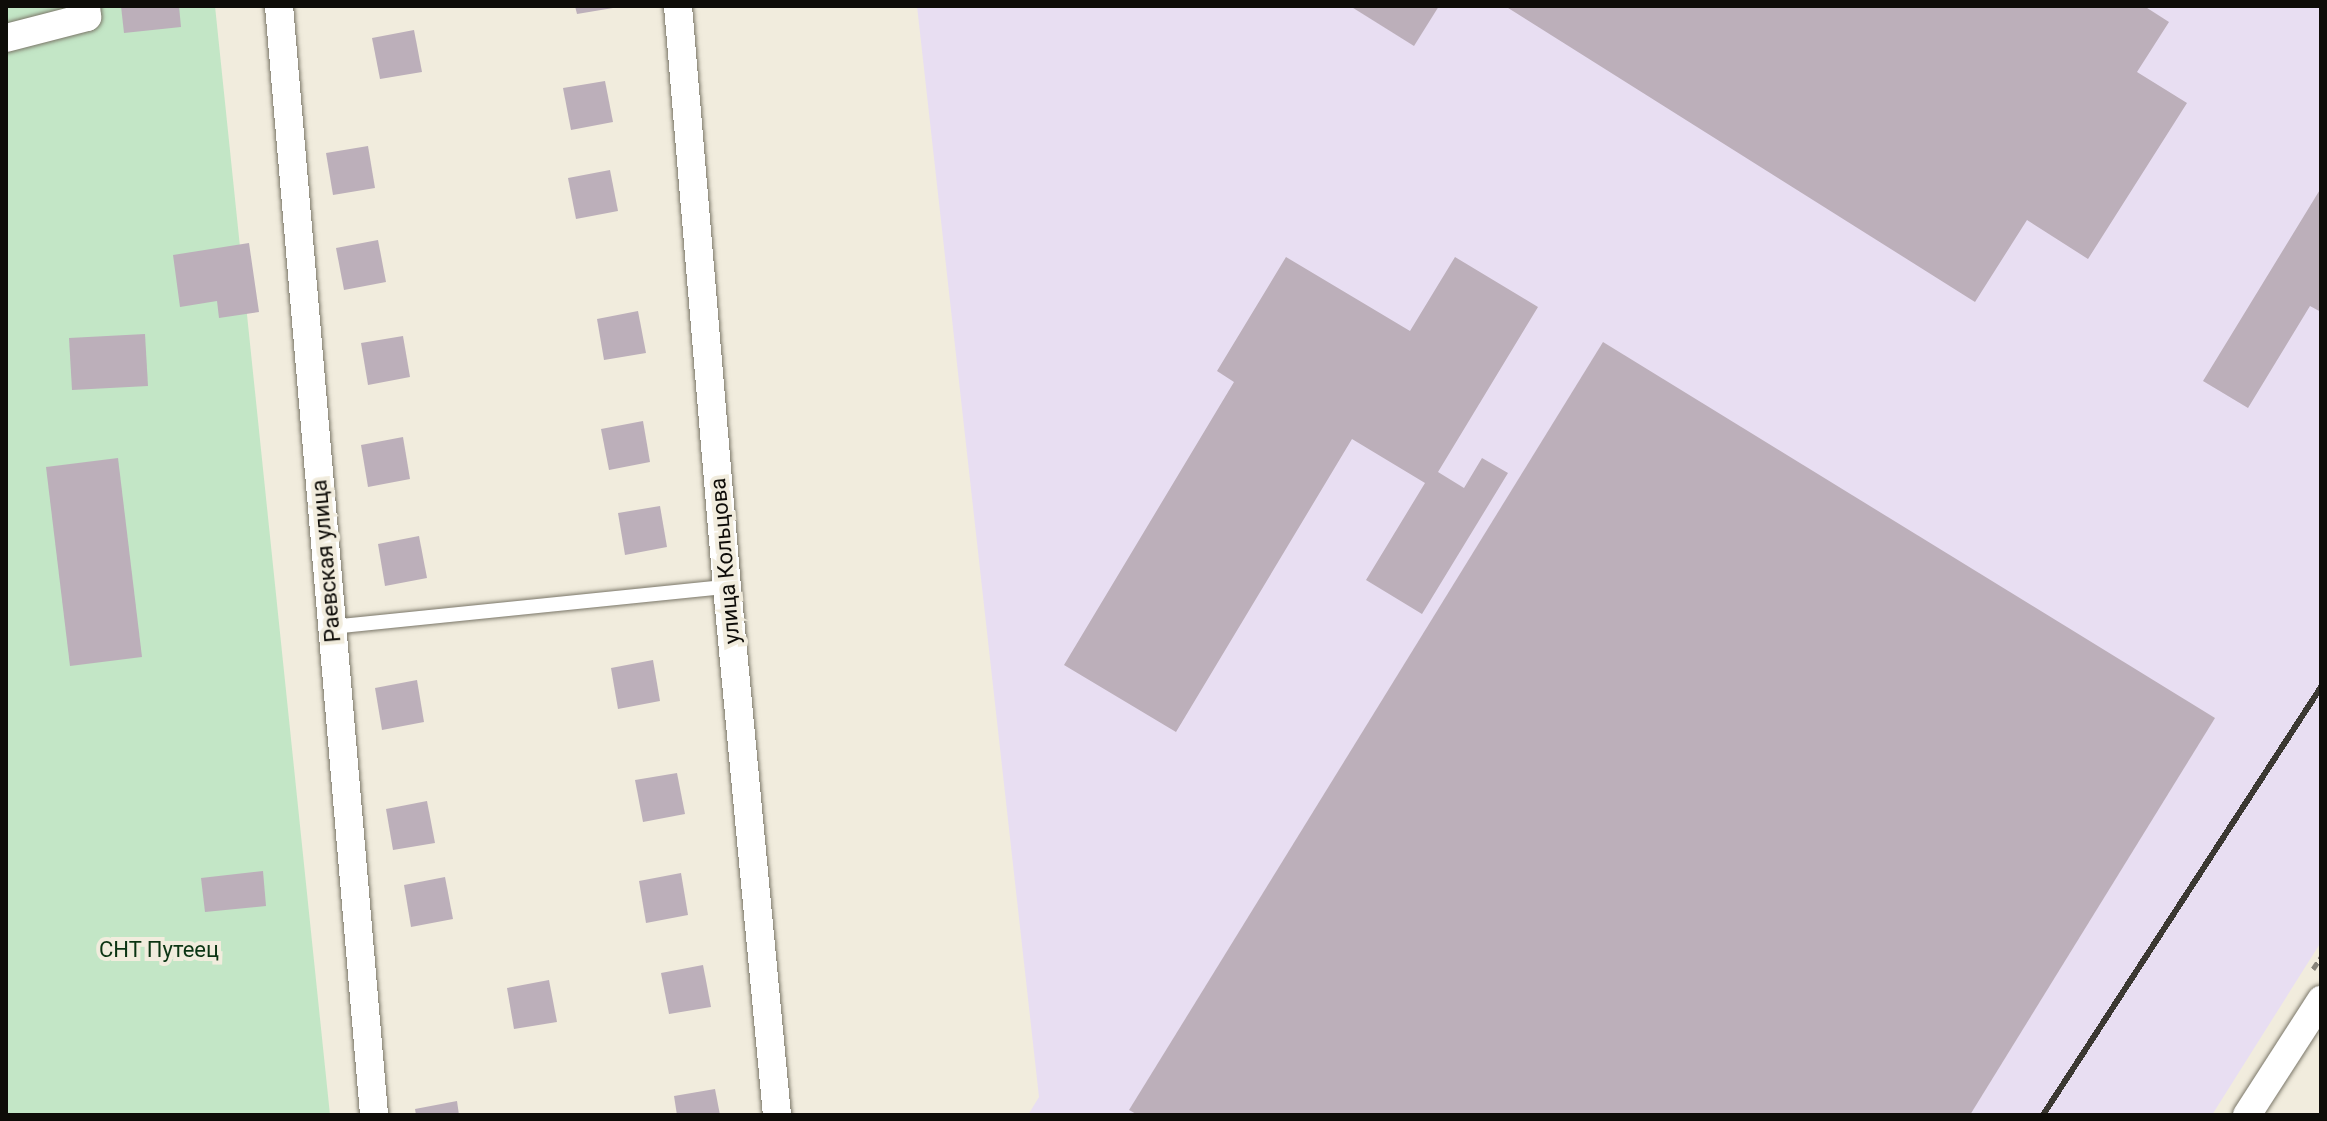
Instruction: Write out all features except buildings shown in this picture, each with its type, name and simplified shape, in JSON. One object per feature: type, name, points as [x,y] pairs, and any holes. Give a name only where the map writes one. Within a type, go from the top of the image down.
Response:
[{"type":"street","points":[[6,38],[87,17],[86,6]]},
{"type":"street","name":"Раевская улица","points":[[279,6],[374,1115]]},
{"type":"street","name":"улица Кольцова","points":[[678,6],[727,587],[777,1115]]},
{"type":"street","points":[[2247,1115],[2321,1000]]},
{"type":"lane","points":[[331,627],[727,587]]},
{"type":"shaded area","points":[[917,6],[2321,6],[2321,942],[2212,1115],[1028,1115],[1039,1097]]},
{"type":"green space","name":"СНТ Путеец","points":[[6,6],[215,6],[330,1115],[6,1115]]},
{"type":"railway","points":[[2043,1115],[2321,687]]}]
